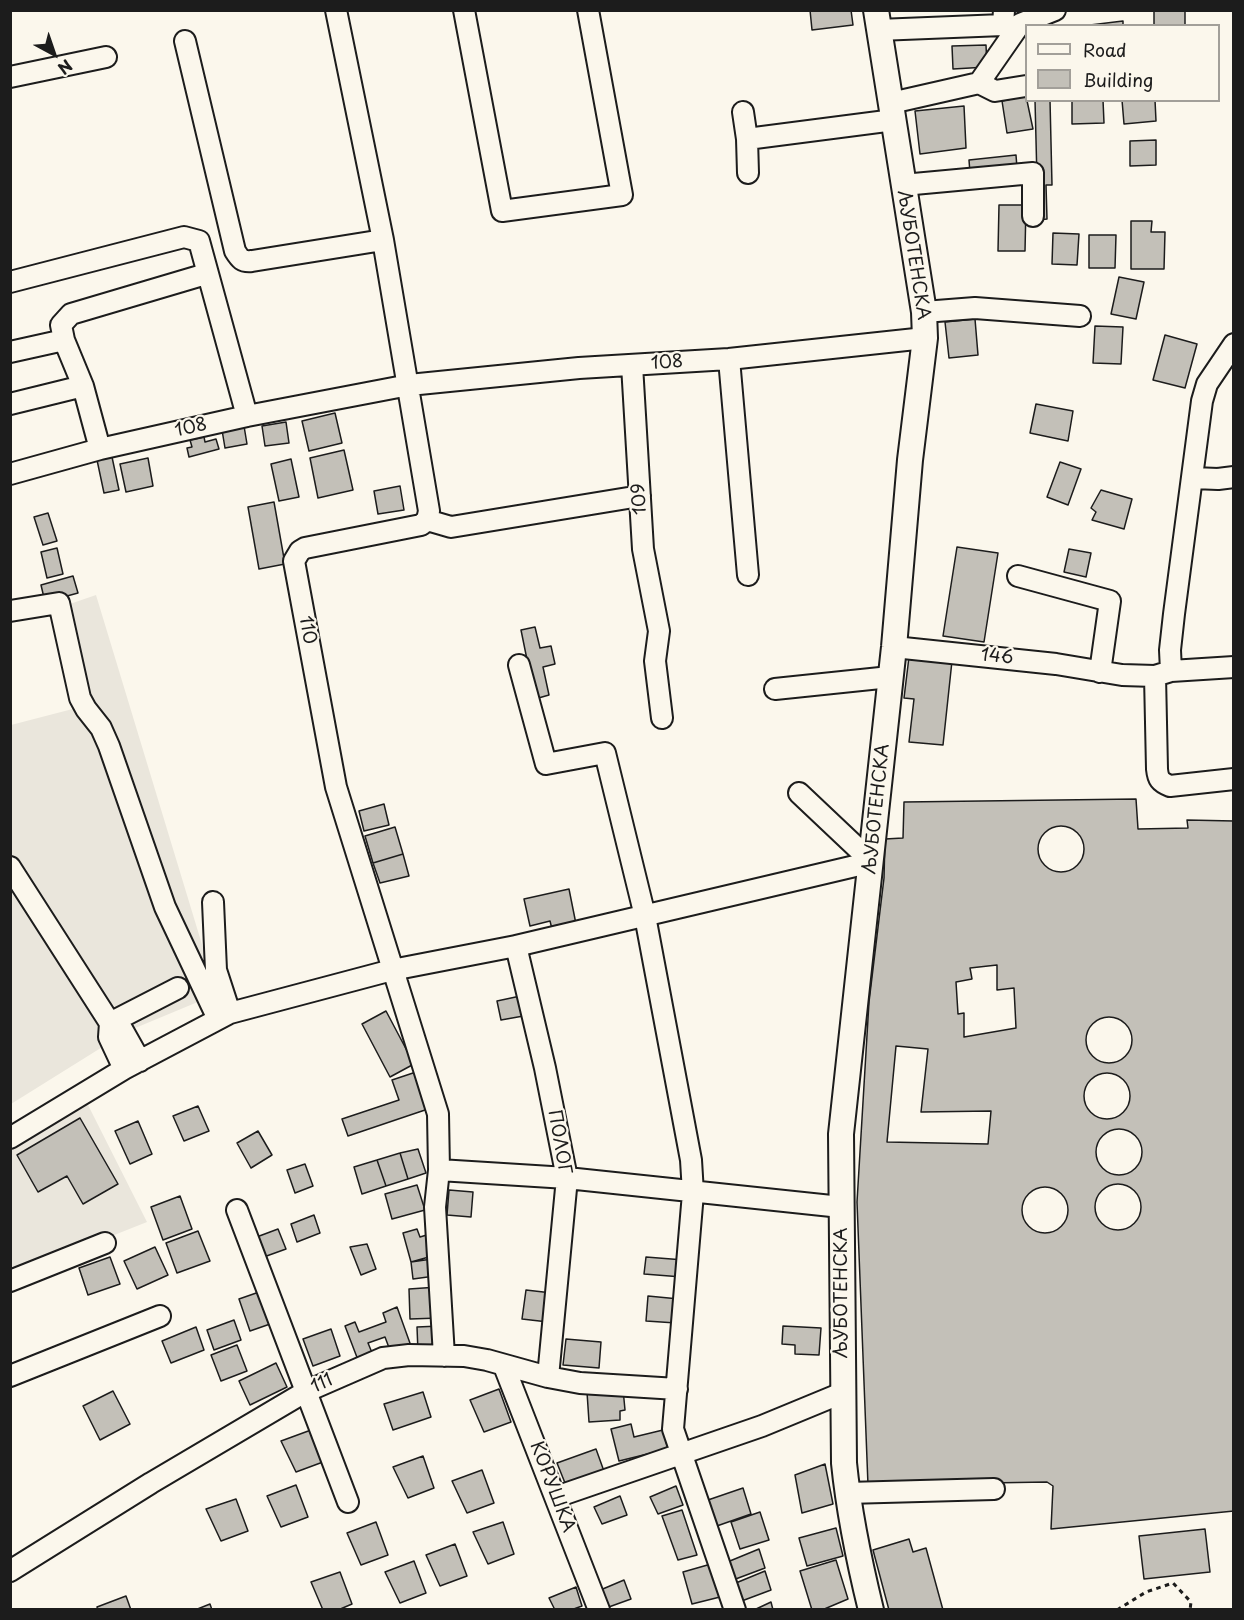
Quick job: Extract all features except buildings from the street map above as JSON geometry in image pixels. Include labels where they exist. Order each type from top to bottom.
[{"type":"main road","name":"ЉУБОТЕНСКА","points":[[871,1610],[847,1493],[842,1393],[841,1134],[872,862],[910,460],[925,338],[924,312],[877,20]]},
{"type":"street","points":[[336,10],[383,240],[429,511],[427,520],[451,527],[640,496]]},
{"type":"street","points":[[464,10],[502,211],[622,195],[588,10]]},
{"type":"street","points":[[877,20],[1003,25],[1004,10]]},
{"type":"street","points":[[747,138],[893,111],[979,83],[1020,24],[1055,10]]},
{"type":"street","points":[[185,41],[235,251],[241,260],[252,261],[383,240]]},
{"type":"street","points":[[10,76],[106,57]]},
{"type":"street","points":[[979,83],[995,91],[1025,86]]},
{"type":"street","points":[[743,112],[747,138],[748,173]]},
{"type":"street","points":[[903,185],[1033,173],[1033,216]]},
{"type":"street","points":[[10,282],[184,237],[199,241],[206,274],[247,416]]},
{"type":"street","points":[[100,449],[83,387],[64,340],[61,325],[71,314],[206,274]]},
{"type":"street","points":[[924,312],[975,308],[1080,316]]},
{"type":"street","name":"108","points":[[10,474],[100,449],[247,416],[408,386],[519,373],[729,359],[925,338]]},
{"type":"street","points":[[10,352],[64,340]]},
{"type":"street","points":[[1233,344],[1207,384],[1202,401],[1170,650],[1163,673],[1156,769],[1161,783],[1170,786],[1233,779]]},
{"type":"street","points":[[729,359],[748,575]]},
{"type":"street","name":"109","points":[[632,365],[643,549],[659,631],[655,661],[662,718]]},
{"type":"street","points":[[10,404],[83,387]]},
{"type":"street","points":[[1193,478],[1233,477]]},
{"type":"street","name":"110","points":[[392,970],[336,787],[294,561],[300,551],[305,548],[421,525],[427,520]]},
{"type":"street","points":[[1018,576],[1110,601],[1100,672]]},
{"type":"street","points":[[10,611],[59,603],[81,698],[86,709],[102,728],[110,746],[165,908],[224,1016]]},
{"type":"street","name":"146","points":[[894,647],[1044,662],[1122,675],[1233,667]]},
{"type":"street","points":[[519,665],[546,764],[605,753],[645,916],[691,1160],[693,1192],[674,1429],[735,1610]]},
{"type":"street","points":[[775,689],[890,677]]},
{"type":"street","points":[[799,793],[872,862]]},
{"type":"street","points":[[10,1138],[132,1065],[224,1016],[392,970],[516,946],[872,862]]},
{"type":"street","points":[[10,867],[110,1023],[109,1037],[132,1065]]},
{"type":"street","points":[[213,902],[216,970],[224,1016]]},
{"type":"street","name":"ПОЛОГ","points":[[516,946],[545,1068],[567,1178],[548,1377]]},
{"type":"street","points":[[392,970],[438,1114],[439,1170],[435,1206],[444,1356]]},
{"type":"street","points":[[110,1023],[178,988]]},
{"type":"street","points":[[439,1170],[567,1178],[842,1208]]},
{"type":"street","points":[[237,1210],[348,1502]]},
{"type":"street","points":[[10,1281],[105,1243]]},
{"type":"street","points":[[10,1376],[160,1316]]},
{"type":"street","name":"111","points":[[10,1571],[141,1489],[305,1392],[383,1358],[409,1355],[464,1356],[580,1383],[676,1389]]},
{"type":"street","name":"КОРУШКА","points":[[504,1366],[599,1610]]},
{"type":"street","points":[[556,1497],[762,1426],[842,1393]]},
{"type":"street","points":[[847,1493],[994,1489]]},
{"type":"path","points":[[1117,1610],[1146,1592],[1173,1583],[1191,1602],[1190,1610]]},
{"type":"shaded area","points":[[96,595],[217,994],[128,1031],[11,1104],[11,725],[88,705],[64,606]]},
{"type":"shaded area","points":[[87,1103],[147,1222],[11,1276],[11,1146]]}]
